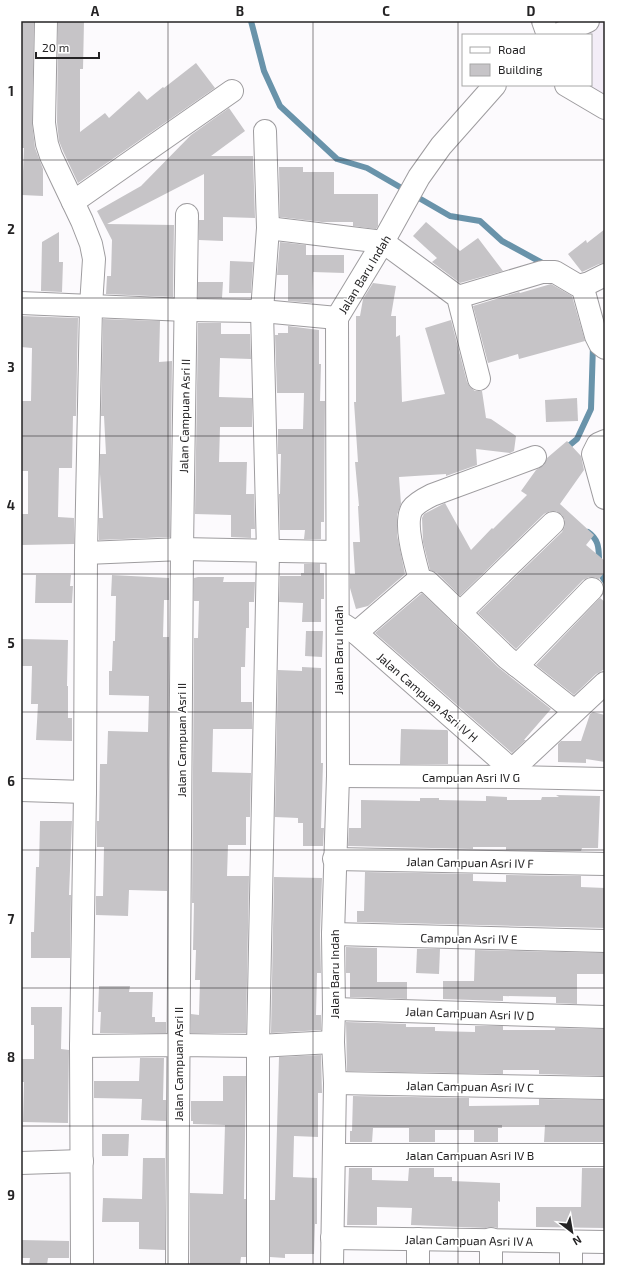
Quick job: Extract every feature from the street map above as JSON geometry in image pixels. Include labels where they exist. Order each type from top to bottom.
[{"type":"street","points":[[46,21],[44,123],[47,144],[91,244],[94,259],[91,306],[86,553],[85,792],[81,1046],[82,1265]]},
{"type":"street","points":[[543,21],[548,34]]},
{"type":"street","points":[[560,34],[588,21]]},
{"type":"street","name":"Jalan Baru Indah","points":[[332,1265],[335,1155],[333,934],[334,859],[338,776],[337,318],[383,242],[419,176],[441,146],[494,86]]},
{"type":"street","points":[[568,86],[605,108]]},
{"type":"street","points":[[72,202],[232,91]]},
{"type":"street","points":[[258,1265],[258,1046],[268,552],[262,311],[268,228],[266,131]]},
{"type":"street","name":"Jalan Campuan Asri II","points":[[177,1265],[182,549],[187,215]]},
{"type":"street","points":[[268,228],[383,242],[458,297],[479,379]]},
{"type":"street","points":[[458,297],[546,272],[555,272],[577,285],[590,283],[605,275]]},
{"type":"street","points":[[582,285],[596,336],[600,344],[605,348]]},
{"type":"street","points":[[21,303],[186,310],[262,311],[337,318]]},
{"type":"street","points":[[605,441],[598,444],[593,454],[605,498]]},
{"type":"street","points":[[420,580],[410,536],[409,520],[412,509],[425,498],[432,495],[535,457]]},
{"type":"street","points":[[460,613],[554,523]]},
{"type":"street","points":[[86,553],[182,549],[268,552],[337,552]]},
{"type":"street","points":[[356,633],[413,584],[420,580],[428,582],[517,666],[574,711]]},
{"type":"street","points":[[517,666],[592,589]]},
{"type":"street","name":"Jalan Campuan Asri IV H","points":[[338,621],[356,633],[512,773]]},
{"type":"street","points":[[512,773],[605,682]]},
{"type":"street","name":"Campuan Asri IV G","points":[[338,776],[512,773],[605,779]]},
{"type":"street","points":[[21,790],[85,792]]},
{"type":"street","name":"Jalan Campuan Asri IV F","points":[[334,859],[605,864]]},
{"type":"street","name":"Campuan Asri IV E","points":[[333,934],[605,941]]},
{"type":"street","name":"Jalan Campuan Asri IV D","points":[[334,1009],[605,1017]]},
{"type":"street","points":[[81,1046],[178,1044],[258,1046],[333,1042]]},
{"type":"street","name":"Jalan Campuan Asri IV C","points":[[335,1083],[605,1088]]},
{"type":"street","name":"Jalan Campuan Asri IV B","points":[[335,1155],[605,1155]]},
{"type":"street","points":[[21,1163],[82,1161]]},
{"type":"street","name":"Jalan Campuan Asri IV A","points":[[332,1238],[491,1239],[605,1242]]},
{"type":"street","points":[[418,1239],[418,1265]]},
{"type":"street","points":[[491,1239],[491,1265]]},
{"type":"street","points":[[571,1242],[571,1265]]},
{"type":"shaded area","points":[[576,21],[605,21],[605,115],[556,86],[592,86],[592,34],[541,34]]},
{"type":"building","points":[[22,21],[34,21],[32,123],[35,148],[43,169],[43,196],[22,195],[24,148],[21,148]]},
{"type":"building","points":[[58,21],[84,21],[83,69],[80,69],[80,132],[105,113],[109,118],[139,91],[147,100],[196,63],[215,88],[78,183],[59,141],[57,122]]},
{"type":"building","points":[[229,108],[245,131],[211,156],[253,156],[255,218],[223,217],[223,241],[199,240],[199,220],[204,220],[204,174],[107,224],[174,225],[173,297],[106,294],[107,276],[111,276],[112,240],[97,211],[141,186],[191,135]]},
{"type":"building","points":[[279,167],[303,167],[303,172],[334,172],[334,194],[378,194],[378,226],[376,229],[353,226],[353,222],[322,222],[280,217]]},
{"type":"building","points":[[426,222],[460,251],[478,238],[503,271],[460,283],[432,262],[437,258],[413,236]]},
{"type":"building","points":[[605,229],[605,263],[599,264],[582,272],[568,254],[586,240],[587,243]]},
{"type":"building","points":[[59,232],[59,262],[63,262],[62,292],[41,291],[42,242]]},
{"type":"building","points":[[280,242],[306,245],[306,255],[344,255],[344,273],[313,272],[312,303],[288,301],[288,275],[277,275]]},
{"type":"building","points":[[230,261],[253,262],[251,293],[229,293]]},
{"type":"building","points":[[198,282],[223,282],[222,298],[198,298]]},
{"type":"building","points":[[373,283],[396,286],[391,316],[396,316],[396,337],[400,335],[402,402],[445,394],[425,328],[451,320],[467,382],[475,391],[482,391],[486,418],[491,419],[516,436],[514,451],[510,453],[476,449],[477,465],[446,476],[446,474],[399,477],[401,504],[397,515],[397,535],[405,574],[368,606],[356,609],[350,588],[350,574],[355,574],[353,542],[360,542],[359,506],[355,462],[358,462],[354,402],[356,402],[356,316],[360,316],[363,299]]},
{"type":"building","points":[[551,284],[572,296],[585,341],[519,359],[518,354],[488,363],[473,306]]},
{"type":"building","points":[[21,316],[78,318],[76,416],[73,416],[72,468],[59,468],[58,517],[74,518],[74,544],[21,545],[21,514],[28,514],[28,471],[21,471],[21,401],[31,401],[32,348],[21,347]]},
{"type":"building","points":[[103,319],[160,321],[159,362],[172,361],[170,537],[99,540],[99,518],[103,518],[100,454],[106,454],[104,416],[101,416]]},
{"type":"building","points":[[198,323],[221,323],[221,334],[250,334],[251,359],[220,358],[219,397],[252,398],[252,427],[220,427],[219,462],[247,462],[246,494],[254,494],[255,529],[251,529],[251,538],[231,537],[231,515],[195,514]]},
{"type":"building","points":[[288,326],[319,330],[319,364],[321,364],[320,401],[325,401],[324,522],[321,522],[321,539],[304,539],[305,530],[280,530],[279,494],[281,454],[278,454],[278,429],[303,429],[304,393],[277,393],[275,335],[278,335],[278,333],[288,333]]},
{"type":"building","points":[[577,398],[578,421],[546,422],[545,400]]},
{"type":"building","points":[[567,441],[581,456],[584,470],[560,504],[594,535],[586,545],[605,561],[605,572],[599,579],[589,577],[583,580],[516,649],[478,613],[562,532],[565,526],[565,520],[562,515],[556,511],[550,511],[544,514],[460,596],[437,573],[430,570],[423,542],[422,518],[424,514],[445,503],[471,550],[527,495],[521,491],[536,470],[544,465],[547,458]]},
{"type":"building","points":[[304,564],[320,564],[320,573],[324,573],[324,599],[321,599],[321,622],[302,622],[303,603],[279,602],[280,576],[301,576],[301,573],[304,573]]},
{"type":"building","points":[[36,575],[71,575],[70,586],[73,586],[72,603],[35,603]]},
{"type":"building","points":[[112,575],[169,578],[169,600],[164,600],[163,637],[169,637],[167,891],[129,890],[128,916],[96,915],[96,896],[103,896],[104,847],[97,847],[100,764],[107,764],[108,731],[148,732],[149,696],[109,695],[109,671],[112,671],[113,641],[115,641],[116,596],[111,596]]},
{"type":"building","points":[[224,577],[223,582],[255,582],[254,602],[249,602],[249,628],[246,628],[245,667],[241,667],[241,702],[252,702],[252,729],[213,729],[212,772],[251,773],[250,817],[246,817],[246,845],[228,845],[227,876],[249,876],[246,1033],[191,1033],[191,1014],[199,1015],[200,980],[195,980],[196,950],[193,950],[194,903],[192,903],[194,638],[198,638],[199,601],[194,601],[194,578]]},
{"type":"building","points":[[422,593],[498,667],[551,709],[524,740],[526,740],[512,753],[375,633]]},
{"type":"building","points":[[600,598],[605,602],[605,669],[596,674],[574,695],[536,665]]},
{"type":"building","points":[[306,631],[323,631],[322,657],[305,656]]},
{"type":"building","points":[[21,639],[68,640],[68,718],[72,718],[72,741],[36,740],[38,704],[31,704],[32,666],[21,666]]},
{"type":"building","points":[[302,667],[321,668],[321,763],[323,763],[321,828],[324,828],[323,846],[303,846],[303,823],[298,823],[298,818],[275,817],[278,670],[302,671]]},
{"type":"building","points":[[593,712],[605,715],[605,762],[586,759],[586,763],[558,762],[558,744],[561,741],[581,741],[590,714]]},
{"type":"building","points":[[401,729],[447,730],[448,764],[400,764]]},
{"type":"building","points":[[556,795],[600,796],[598,848],[582,848],[581,851],[506,850],[506,847],[473,847],[473,849],[348,846],[349,828],[361,828],[361,800],[420,801],[420,798],[439,798],[439,800],[486,801],[486,796],[507,797],[507,800],[541,800],[542,797],[559,797]]},
{"type":"building","points":[[40,821],[72,821],[69,895],[71,895],[70,958],[31,958],[31,932],[34,932],[36,867],[39,867]]},
{"type":"building","points":[[365,872],[473,874],[473,881],[506,882],[506,875],[581,876],[581,887],[605,888],[605,928],[357,922],[357,911],[364,911]]},
{"type":"building","points":[[274,877],[322,878],[320,934],[321,973],[317,973],[316,1015],[321,1015],[321,1030],[271,1033]]},
{"type":"building","points":[[346,947],[377,948],[377,982],[407,982],[407,999],[350,997],[350,973],[346,973]]},
{"type":"building","points":[[417,949],[440,949],[439,974],[416,973]]},
{"type":"building","points":[[475,950],[605,953],[605,974],[577,974],[577,1004],[556,1003],[556,997],[503,996],[503,1001],[443,999],[443,981],[474,981]]},
{"type":"building","points":[[99,986],[130,986],[129,992],[153,992],[152,1017],[155,1017],[155,1022],[166,1022],[166,1033],[100,1033],[101,1012],[98,1012]]},
{"type":"building","points":[[31,1007],[62,1007],[61,1049],[69,1050],[68,1123],[23,1122],[24,1082],[21,1082],[21,1059],[34,1059],[34,1025],[31,1025]]},
{"type":"building","points":[[346,1022],[406,1024],[406,1027],[435,1027],[435,1031],[475,1032],[475,1026],[503,1026],[503,1030],[555,1030],[555,1028],[605,1029],[605,1076],[539,1074],[539,1070],[503,1070],[503,1074],[347,1071]]},
{"type":"building","points":[[321,1055],[322,1093],[318,1093],[318,1137],[294,1136],[293,1177],[317,1178],[317,1224],[315,1224],[314,1254],[285,1254],[285,1258],[270,1257],[270,1200],[275,1200],[279,1057]]},
{"type":"building","points":[[140,1058],[164,1058],[163,1100],[166,1100],[166,1121],[141,1120],[142,1099],[94,1098],[94,1081],[139,1081]]},
{"type":"building","points":[[223,1076],[246,1076],[244,1199],[246,1199],[246,1257],[241,1257],[240,1265],[190,1265],[190,1193],[223,1194],[225,1125],[193,1124],[193,1121],[191,1121],[191,1101],[223,1101]]},
{"type":"building","points":[[353,1096],[469,1098],[469,1106],[539,1105],[539,1099],[605,1100],[605,1142],[544,1142],[545,1125],[502,1125],[502,1128],[498,1128],[498,1142],[474,1142],[474,1130],[435,1130],[435,1142],[409,1142],[409,1128],[373,1128],[372,1142],[350,1142],[350,1131],[352,1131]]},
{"type":"building","points":[[102,1134],[129,1134],[128,1156],[102,1156]]},
{"type":"building","points":[[143,1158],[165,1158],[165,1250],[139,1249],[139,1222],[102,1222],[103,1198],[142,1199]]},
{"type":"building","points":[[349,1168],[372,1168],[372,1180],[408,1181],[409,1168],[434,1168],[434,1177],[452,1177],[452,1181],[500,1183],[498,1228],[411,1225],[412,1208],[377,1207],[377,1225],[347,1225]]},
{"type":"building","points":[[582,1168],[605,1168],[605,1228],[536,1227],[536,1207],[581,1207]]},
{"type":"building","points":[[21,1240],[69,1241],[69,1258],[48,1258],[47,1265],[29,1265],[30,1258],[21,1258]]},
{"type":"waterway","points":[[251,21],[264,71],[280,106],[337,159],[367,168],[450,216],[480,221],[502,241],[546,265]]},
{"type":"waterway","points":[[565,449],[577,439],[591,409],[593,345]]},
{"type":"waterway","points":[[588,532],[593,536],[598,546],[601,575],[605,581]]}]
